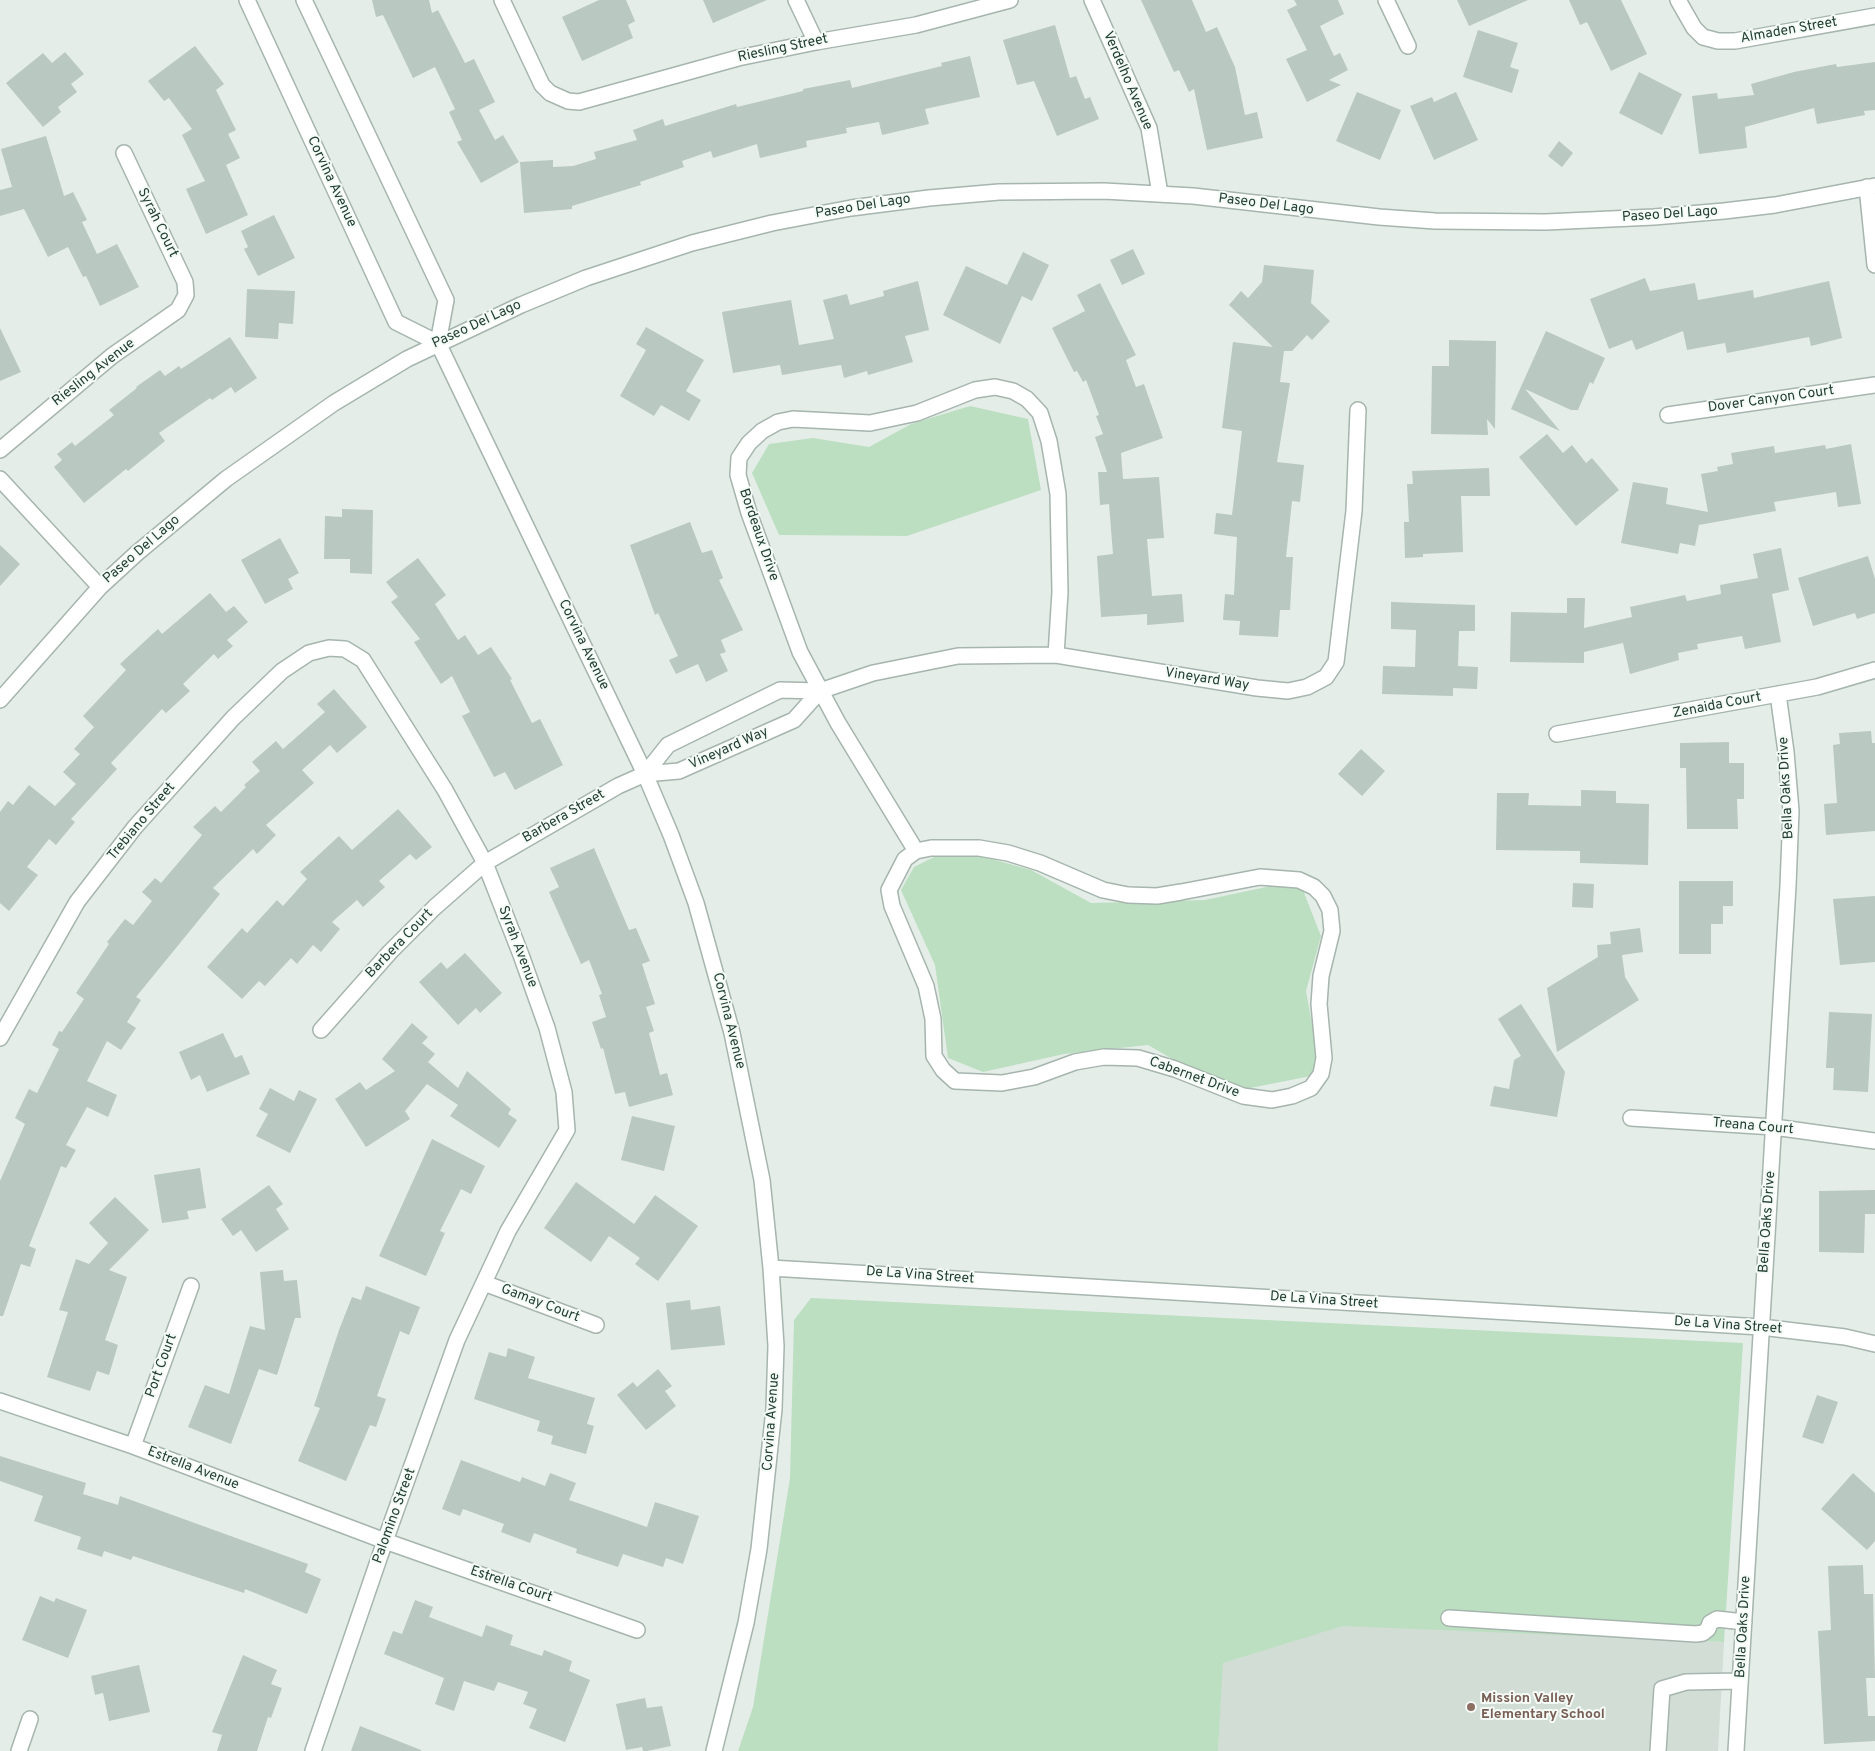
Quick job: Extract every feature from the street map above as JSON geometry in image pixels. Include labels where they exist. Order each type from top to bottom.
[{"type":"street","name":"Corvina Avenue","points":[[247,0],[396,322],[438,343],[645,774],[696,903],[732,1033],[762,1180],[771,1268],[776,1346],[768,1478],[759,1549],[746,1623],[714,1751]]},
{"type":"street","points":[[304,0],[446,300],[438,343]]},
{"type":"street","name":"Riesling Street","points":[[502,0],[542,86],[558,97],[568,101],[579,102],[680,72],[816,42],[916,25],[1010,0]]},
{"type":"street","points":[[796,0],[816,42]]},
{"type":"street","name":"Verdelho Avenue","points":[[1092,0],[1149,128],[1160,194]]},
{"type":"street","points":[[1386,0],[1408,46]]},
{"type":"street","name":"Almaden Street","points":[[1678,0],[1694,28],[1703,37],[1718,41],[1735,41],[1875,16]]},
{"type":"street","name":"Syrah Court","points":[[124,153],[179,268],[185,282],[186,295]]},
{"type":"street","points":[[1871,186],[1875,265]]},
{"type":"street","name":"Paseo Del Lago","points":[[0,700],[100,587],[181,515],[256,456],[334,403],[438,343],[520,304],[586,278],[674,249],[772,223],[852,208],[964,195],[1069,190],[1160,194],[1379,217],[1435,221],[1538,222],[1654,218],[1775,205],[1871,186]]},
{"type":"street","name":"Riesling Avenue","points":[[0,450],[112,356],[178,310],[186,295]]},
{"type":"street","name":"Dover Canyon Court","points":[[1668,415],[1875,385]]},
{"type":"street","name":"Bordeaux Drive","points":[[916,851],[820,691],[800,652],[749,513],[738,475],[739,458],[749,443],[762,431],[778,422],[793,419],[870,423],[917,413],[975,390],[995,387],[1012,391],[1027,399],[1040,413],[1049,440],[1058,494],[1060,545],[1056,655]]},
{"type":"street","name":"Vineyard Way","points":[[645,774],[668,746],[780,690],[820,691],[873,673],[958,656],[1056,655],[1288,691],[1307,687],[1326,677],[1336,662],[1354,511],[1358,410]]},
{"type":"street","points":[[0,479],[100,587]]},
{"type":"street","name":"Syrah Avenue","points":[[329,648],[345,649],[364,660],[446,790],[485,863],[522,955],[546,1028],[567,1113],[567,1130],[508,1231],[484,1283]]},
{"type":"street","name":"Trebiano Street","points":[[0,1038],[77,902],[135,827],[233,718],[282,671],[309,653],[329,648]]},
{"type":"street","name":"Zenaida Court","points":[[1557,734],[1817,687],[1875,670]]},
{"type":"street","name":"Vineyard Way","points":[[645,774],[679,771],[794,720],[820,691]]},
{"type":"street","name":"Bella Oaks Drive","points":[[1736,1751],[1791,811],[1786,752],[1778,694]]},
{"type":"street","name":"Barbera Street","points":[[485,863],[618,786],[645,774]]},
{"type":"street","name":"Cabernet Drive","points":[[931,848],[980,848],[1008,853],[1040,863],[1103,890],[1128,895],[1173,894],[1260,877],[1298,880],[1314,887],[1323,896],[1330,910],[1332,931],[1321,976],[1319,1004],[1324,1058],[1321,1074],[1311,1088],[1292,1096],[1272,1100],[1243,1096],[1175,1069],[1138,1058],[1104,1057],[1075,1062],[1034,1077],[1002,1083],[955,1081],[943,1070],[934,1056],[933,1019],[926,986],[892,906],[889,890],[895,875],[905,859],[916,851],[931,848]]},
{"type":"street","name":"Barbera Court","points":[[320,1030],[390,952],[435,907],[485,863]]},
{"type":"street","name":"Treana Court","points":[[1631,1118],[1774,1127],[1875,1141]]},
{"type":"street","name":"De La Vina Street","points":[[771,1268],[1761,1328],[1845,1337],[1875,1344]]},
{"type":"street","name":"Gamay Court","points":[[484,1283],[596,1325]]},
{"type":"street","name":"Palomino Street","points":[[313,1751],[457,1340],[484,1283]]},
{"type":"street","name":"Port Court","points":[[133,1446],[191,1286]]},
{"type":"street","name":"Estrella Avenue","points":[[0,1401],[133,1446],[385,1541]]},
{"type":"street","name":"Estrella Court","points":[[385,1541],[637,1630]]},
{"type":"street","points":[[1450,1618],[1696,1634],[1703,1633],[1708,1629],[1710,1623],[1717,1619],[1744,1622]]},
{"type":"street","points":[[1658,1751],[1662,1689],[1686,1682],[1740,1681]]},
{"type":"street","points":[[19,1751],[30,1719]]},
{"type":"shaded area","name":"Mission Valley Elementary School","points":[[1315,1619],[1724,1642],[1718,1751],[1218,1751],[1222,1663]]},
{"type":"green space","points":[[970,406],[1028,419],[1041,490],[907,536],[779,535],[752,473],[769,444],[813,438],[869,447],[911,424]]},
{"type":"green space","points":[[952,848],[1031,870],[1091,903],[1205,900],[1299,880],[1321,936],[1306,991],[1321,1074],[1230,1092],[1148,1045],[1064,1054],[983,1072],[948,1058],[935,965],[901,890],[914,867]]},
{"type":"green space","points":[[811,1298],[1743,1343],[1724,1642],[1343,1626],[1223,1663],[1218,1751],[738,1751],[753,1707],[790,1478],[794,1320]]},
{"type":"building","points":[[372,0],[429,0],[432,13],[438,10],[465,63],[474,59],[495,102],[479,110],[495,140],[503,135],[519,162],[481,183],[457,142],[462,140],[449,112],[455,109],[435,67],[413,78],[383,15],[376,17]]},
{"type":"building","points":[[599,0],[626,0],[635,21],[628,25],[633,38],[582,61],[562,17]]},
{"type":"building","points":[[703,0],[767,0],[713,23]]},
{"type":"building","points":[[1141,0],[1192,0],[1206,32],[1217,27],[1235,67],[1245,115],[1257,112],[1263,138],[1207,150],[1194,89],[1189,92],[1179,70],[1174,72]]},
{"type":"building","points":[[1294,0],[1338,0],[1344,14],[1320,26],[1334,56],[1340,53],[1348,70],[1329,80],[1341,85],[1307,102],[1286,59],[1307,50],[1287,10],[1297,5]]},
{"type":"building","points":[[1457,0],[1528,0],[1469,26]]},
{"type":"building","points":[[1569,0],[1621,0],[1647,54],[1611,71],[1587,22],[1580,25]]},
{"type":"building","points":[[1055,25],[1070,78],[1076,76],[1085,99],[1090,97],[1099,119],[1057,136],[1034,81],[1017,85],[1003,40]]},
{"type":"building","points":[[1478,30],[1518,43],[1510,67],[1519,70],[1512,93],[1463,77]]},
{"type":"building","points":[[195,46],[224,84],[216,90],[236,130],[228,134],[240,158],[226,165],[248,215],[206,234],[186,189],[205,181],[182,135],[192,129],[169,98],[164,101],[148,81]]},
{"type":"building","points":[[65,52],[84,74],[71,84],[77,92],[58,107],[61,112],[43,127],[6,83],[43,53],[52,63]]},
{"type":"building","points":[[970,56],[980,97],[925,109],[929,124],[882,135],[879,122],[846,128],[847,133],[806,141],[807,147],[760,158],[757,144],[713,158],[711,151],[682,161],[684,167],[640,182],[641,185],[572,206],[572,209],[524,213],[520,162],[553,160],[553,167],[573,166],[596,159],[594,152],[637,140],[633,130],[663,119],[665,126],[736,104],[737,107],[803,91],[803,89],[850,80],[852,88],[942,66],[941,63]]},
{"type":"building","points":[[1875,62],[1875,110],[1864,111],[1865,115],[1817,124],[1814,108],[1745,127],[1747,148],[1699,154],[1692,96],[1717,93],[1718,99],[1754,95],[1751,84],[1794,72],[1836,64],[1837,67]]},
{"type":"building","points":[[1639,72],[1682,94],[1662,135],[1619,113]]},
{"type":"building","points":[[1357,92],[1401,110],[1380,160],[1336,141]]},
{"type":"building","points":[[1456,92],[1478,140],[1434,160],[1410,106],[1432,97],[1434,102]]},
{"type":"building","points":[[46,136],[64,196],[73,192],[87,220],[82,222],[97,254],[117,244],[139,287],[100,306],[86,276],[83,277],[68,247],[48,257],[24,209],[0,216],[0,190],[12,187],[1,149]]},
{"type":"building","points":[[1559,141],[1573,153],[1562,167],[1548,156]]},
{"type":"building","points":[[274,215],[295,258],[258,276],[244,249],[248,247],[241,231]]},
{"type":"building","points":[[1133,249],[1145,274],[1122,285],[1110,260]]},
{"type":"building","points":[[1023,252],[1049,265],[1032,301],[1022,296],[1000,344],[943,315],[966,266],[1007,285]]},
{"type":"building","points":[[1264,265],[1314,270],[1311,303],[1330,321],[1312,340],[1307,335],[1292,351],[1284,351],[1280,382],[1290,383],[1277,462],[1304,465],[1300,502],[1292,501],[1286,557],[1293,557],[1290,610],[1280,610],[1278,637],[1239,635],[1240,621],[1223,620],[1225,594],[1234,595],[1237,537],[1214,534],[1216,513],[1232,515],[1242,431],[1222,428],[1233,342],[1273,347],[1229,305],[1241,291],[1248,298],[1262,282]]},
{"type":"building","points":[[1645,278],[1650,291],[1695,283],[1698,300],[1753,290],[1754,298],[1829,281],[1842,338],[1811,346],[1809,337],[1727,353],[1725,343],[1687,350],[1683,331],[1636,350],[1632,340],[1609,349],[1590,299]]},
{"type":"building","points":[[918,281],[929,330],[905,336],[913,362],[868,375],[867,371],[844,378],[841,365],[782,375],[780,365],[733,373],[722,312],[791,300],[799,345],[834,339],[823,300],[847,294],[850,305],[884,296],[883,291]]},
{"type":"building","points":[[1100,283],[1136,355],[1126,360],[1136,387],[1144,384],[1163,438],[1121,453],[1123,479],[1159,477],[1164,538],[1147,539],[1152,596],[1182,594],[1184,622],[1147,625],[1147,614],[1101,617],[1097,556],[1113,554],[1109,504],[1100,505],[1098,472],[1107,472],[1095,437],[1103,434],[1096,416],[1099,415],[1086,380],[1083,382],[1077,371],[1074,372],[1052,328],[1085,311],[1077,295]]},
{"type":"building","points":[[247,289],[295,291],[293,324],[279,323],[278,339],[245,337]]},
{"type":"building","points":[[646,327],[704,360],[686,391],[701,400],[689,421],[661,405],[654,416],[620,396],[646,350],[636,344]]},
{"type":"building","points":[[0,328],[21,372],[0,381]]},
{"type":"building","points":[[1546,331],[1605,358],[1593,384],[1590,382],[1578,410],[1571,410],[1525,389],[1560,431],[1511,409]]},
{"type":"building","points":[[230,337],[257,378],[235,393],[231,387],[212,400],[210,398],[159,433],[165,441],[84,503],[54,467],[62,460],[57,454],[72,442],[75,446],[114,415],[109,410],[160,370],[165,376],[179,366],[181,369]]},
{"type":"building","points":[[1449,340],[1496,341],[1495,429],[1487,419],[1488,435],[1431,434],[1432,366],[1449,366]]},
{"type":"building","points":[[1547,434],[1563,453],[1572,445],[1586,463],[1592,458],[1619,490],[1576,526],[1519,457]]},
{"type":"building","points":[[1851,444],[1861,504],[1838,507],[1836,492],[1774,502],[1776,511],[1699,525],[1695,546],[1680,543],[1678,554],[1621,543],[1633,482],[1668,488],[1666,504],[1708,512],[1701,474],[1718,471],[1717,467],[1733,464],[1731,453],[1774,446],[1775,453],[1825,445],[1826,449]]},
{"type":"building","points":[[1489,468],[1490,496],[1461,496],[1463,552],[1423,554],[1423,557],[1405,558],[1404,522],[1409,522],[1407,484],[1413,484],[1412,471]]},
{"type":"building","points":[[342,509],[373,510],[372,574],[350,573],[350,559],[324,559],[325,516],[342,517]]},
{"type":"building","points":[[690,522],[702,553],[712,550],[723,578],[719,580],[743,630],[721,640],[726,652],[720,654],[728,671],[706,682],[698,664],[676,674],[669,660],[678,656],[658,613],[655,615],[630,545]]},
{"type":"building","points":[[280,538],[299,573],[288,579],[293,589],[265,604],[241,560]]},
{"type":"building","points":[[0,545],[20,564],[0,586]]},
{"type":"building","points":[[1781,548],[1789,590],[1772,594],[1781,642],[1745,649],[1742,636],[1697,644],[1698,649],[1678,653],[1679,660],[1630,674],[1623,643],[1584,652],[1584,663],[1510,662],[1511,612],[1567,613],[1567,598],[1585,598],[1584,628],[1632,617],[1630,607],[1685,595],[1687,601],[1721,594],[1720,585],[1758,578],[1753,554]]},
{"type":"building","points":[[1868,556],[1875,579],[1875,613],[1857,619],[1855,613],[1813,626],[1798,578]]},
{"type":"building","points":[[418,558],[446,595],[435,604],[458,640],[465,635],[478,655],[491,647],[512,679],[510,680],[532,723],[540,719],[563,765],[515,790],[505,772],[494,777],[462,716],[470,712],[452,676],[441,684],[414,642],[420,639],[391,602],[398,597],[386,582]]},
{"type":"building","points":[[210,593],[226,612],[234,606],[248,622],[227,640],[233,646],[218,659],[214,654],[183,684],[190,691],[166,713],[162,709],[111,763],[117,769],[71,819],[75,822],[56,845],[49,839],[27,867],[38,875],[9,911],[0,903],[0,812],[8,801],[13,805],[29,785],[55,806],[76,784],[63,772],[80,754],[74,749],[94,727],[83,716],[126,670],[120,664],[158,629],[162,634]]},
{"type":"building","points":[[1391,602],[1475,605],[1475,631],[1459,631],[1458,666],[1478,667],[1477,689],[1453,688],[1453,696],[1382,694],[1383,666],[1415,667],[1416,630],[1391,629]]},
{"type":"building","points":[[334,689],[367,727],[337,753],[330,745],[302,770],[314,783],[266,825],[276,835],[257,854],[253,849],[213,888],[220,894],[136,997],[141,1000],[127,1022],[136,1028],[121,1050],[107,1041],[87,1081],[117,1095],[108,1117],[87,1107],[66,1145],[76,1150],[66,1168],[61,1166],[29,1246],[36,1249],[30,1267],[21,1264],[3,1316],[0,1316],[0,1181],[25,1124],[15,1118],[29,1089],[37,1093],[59,1049],[52,1045],[59,1031],[62,1032],[84,999],[76,993],[109,944],[107,942],[125,919],[133,925],[152,901],[142,892],[155,878],[161,883],[202,835],[193,827],[215,806],[221,812],[246,787],[244,785],[260,771],[252,762],[276,741],[283,749],[325,712],[317,704]]},
{"type":"building","points":[[1871,731],[1872,743],[1875,743],[1875,831],[1826,835],[1824,804],[1837,803],[1833,745],[1840,744],[1839,733]]},
{"type":"building","points":[[1729,742],[1729,763],[1744,763],[1744,799],[1737,799],[1738,829],[1687,829],[1686,768],[1680,768],[1680,743]]},
{"type":"building","points":[[1361,749],[1385,771],[1362,796],[1338,774]]},
{"type":"building","points":[[1581,790],[1616,791],[1616,803],[1649,804],[1648,865],[1580,863],[1580,851],[1496,850],[1497,793],[1529,793],[1528,805],[1581,806]]},
{"type":"building","points":[[398,809],[432,847],[416,860],[410,854],[379,881],[385,887],[363,907],[357,900],[332,922],[340,929],[321,952],[313,945],[297,964],[291,958],[265,986],[259,981],[242,999],[207,967],[242,928],[247,933],[277,900],[283,906],[307,879],[300,872],[339,836],[352,850]]},
{"type":"building","points":[[594,848],[629,930],[636,928],[650,961],[642,964],[655,1004],[646,1007],[654,1031],[649,1033],[660,1075],[667,1073],[673,1095],[629,1107],[625,1092],[615,1094],[603,1048],[601,1049],[592,1022],[606,1017],[599,995],[602,994],[589,960],[581,964],[549,892],[559,887],[550,868]]},
{"type":"building","points":[[1679,881],[1733,881],[1733,906],[1723,906],[1723,924],[1711,924],[1711,954],[1679,954]]},
{"type":"building","points":[[1573,883],[1594,884],[1593,908],[1572,907]]},
{"type":"building","points":[[1875,896],[1875,962],[1840,965],[1833,899]]},
{"type":"building","points":[[1640,928],[1643,952],[1622,955],[1625,977],[1639,1000],[1557,1052],[1547,988],[1598,957],[1597,945],[1611,944],[1610,932]]},
{"type":"building","points":[[465,953],[502,993],[480,1013],[476,1008],[458,1025],[419,982],[441,962],[447,969]]},
{"type":"building","points":[[1521,1004],[1565,1072],[1557,1117],[1490,1106],[1494,1086],[1509,1089],[1514,1060],[1521,1056],[1498,1019]]},
{"type":"building","points":[[1829,1012],[1872,1014],[1868,1092],[1833,1090],[1834,1068],[1826,1068]]},
{"type":"building","points":[[412,1023],[428,1037],[422,1043],[435,1054],[428,1062],[458,1088],[467,1071],[511,1109],[508,1114],[517,1120],[499,1148],[450,1116],[458,1105],[427,1084],[405,1111],[410,1119],[366,1147],[335,1099],[360,1082],[366,1090],[395,1071],[382,1059]]},
{"type":"building","points":[[223,1033],[235,1058],[242,1055],[250,1074],[207,1092],[200,1075],[191,1080],[179,1052]]},
{"type":"building","points":[[270,1088],[294,1101],[299,1090],[317,1099],[290,1153],[256,1136],[268,1114],[259,1109]]},
{"type":"building","points":[[632,1116],[675,1126],[664,1171],[621,1160]]},
{"type":"building","points":[[432,1139],[485,1166],[471,1194],[461,1189],[440,1231],[445,1233],[426,1276],[379,1256]]},
{"type":"building","points":[[200,1168],[206,1208],[187,1211],[189,1219],[162,1223],[154,1175]]},
{"type":"building","points":[[576,1182],[634,1224],[655,1195],[698,1226],[658,1281],[635,1264],[640,1258],[609,1236],[591,1262],[544,1228]]},
{"type":"building","points":[[269,1185],[283,1204],[276,1209],[289,1229],[256,1252],[241,1230],[233,1236],[221,1219]]},
{"type":"building","points":[[1875,1190],[1875,1214],[1865,1214],[1864,1253],[1819,1252],[1819,1191]]},
{"type":"building","points":[[115,1197],[149,1230],[109,1270],[127,1277],[105,1340],[118,1345],[109,1375],[97,1371],[90,1391],[47,1377],[68,1312],[59,1310],[76,1259],[89,1264],[108,1243],[89,1223]]},
{"type":"building","points":[[283,1270],[284,1281],[297,1280],[301,1318],[295,1318],[277,1375],[259,1369],[231,1444],[188,1427],[205,1385],[229,1394],[250,1326],[265,1330],[260,1272]]},
{"type":"building","points":[[366,1286],[420,1307],[409,1335],[400,1331],[377,1396],[386,1399],[376,1427],[370,1425],[346,1481],[298,1461],[320,1408],[314,1406],[339,1330],[352,1297],[361,1300]]},
{"type":"building","points":[[690,1300],[691,1310],[720,1306],[725,1345],[671,1350],[666,1303]]},
{"type":"building","points":[[508,1348],[535,1357],[528,1378],[595,1398],[587,1424],[594,1426],[586,1454],[551,1444],[553,1436],[537,1431],[540,1421],[474,1399],[489,1352],[506,1357]]},
{"type":"building","points":[[658,1369],[672,1386],[665,1391],[676,1406],[646,1430],[617,1395],[633,1382],[637,1387]]},
{"type":"building","points":[[1817,1395],[1838,1402],[1823,1444],[1802,1437]]},
{"type":"building","points":[[0,1456],[86,1483],[83,1494],[118,1505],[120,1496],[308,1564],[305,1572],[321,1579],[307,1614],[245,1589],[244,1593],[133,1556],[131,1560],[104,1551],[102,1557],[77,1549],[81,1537],[34,1521],[43,1496],[0,1481]]},
{"type":"building","points":[[461,1460],[520,1482],[522,1477],[545,1486],[550,1473],[576,1483],[569,1500],[647,1527],[655,1502],[699,1516],[683,1564],[666,1558],[663,1567],[623,1554],[618,1567],[576,1553],[577,1549],[534,1533],[530,1543],[501,1532],[504,1524],[463,1509],[460,1516],[442,1509]]},
{"type":"building","points":[[1853,1473],[1875,1493],[1875,1541],[1867,1550],[1821,1509]]},
{"type":"building","points":[[1863,1565],[1864,1594],[1873,1594],[1875,1678],[1866,1678],[1868,1716],[1875,1716],[1875,1741],[1824,1744],[1818,1631],[1831,1630],[1828,1566]]},
{"type":"building","points":[[40,1596],[54,1602],[56,1598],[87,1610],[68,1658],[22,1640]]},
{"type":"building","points":[[415,1600],[433,1607],[429,1617],[482,1637],[486,1625],[513,1635],[510,1645],[542,1656],[544,1650],[572,1661],[569,1671],[590,1680],[565,1742],[529,1728],[537,1709],[523,1704],[528,1692],[498,1682],[494,1691],[464,1681],[454,1711],[435,1704],[444,1678],[384,1654],[393,1631],[402,1634]]},
{"type":"building","points":[[243,1655],[277,1670],[271,1684],[282,1688],[271,1718],[268,1717],[257,1751],[217,1751],[222,1735],[212,1732]]},
{"type":"building","points":[[139,1665],[150,1712],[109,1721],[103,1693],[95,1695],[91,1676]]},
{"type":"building","points":[[645,1698],[647,1708],[662,1706],[671,1746],[647,1751],[643,1751],[642,1747],[626,1750],[616,1704]]},
{"type":"building","points":[[360,1726],[421,1750],[421,1751],[351,1751]]},
{"type":"place","name":"Mission Valley Elementary School","points":[[1471,1707]]}]
